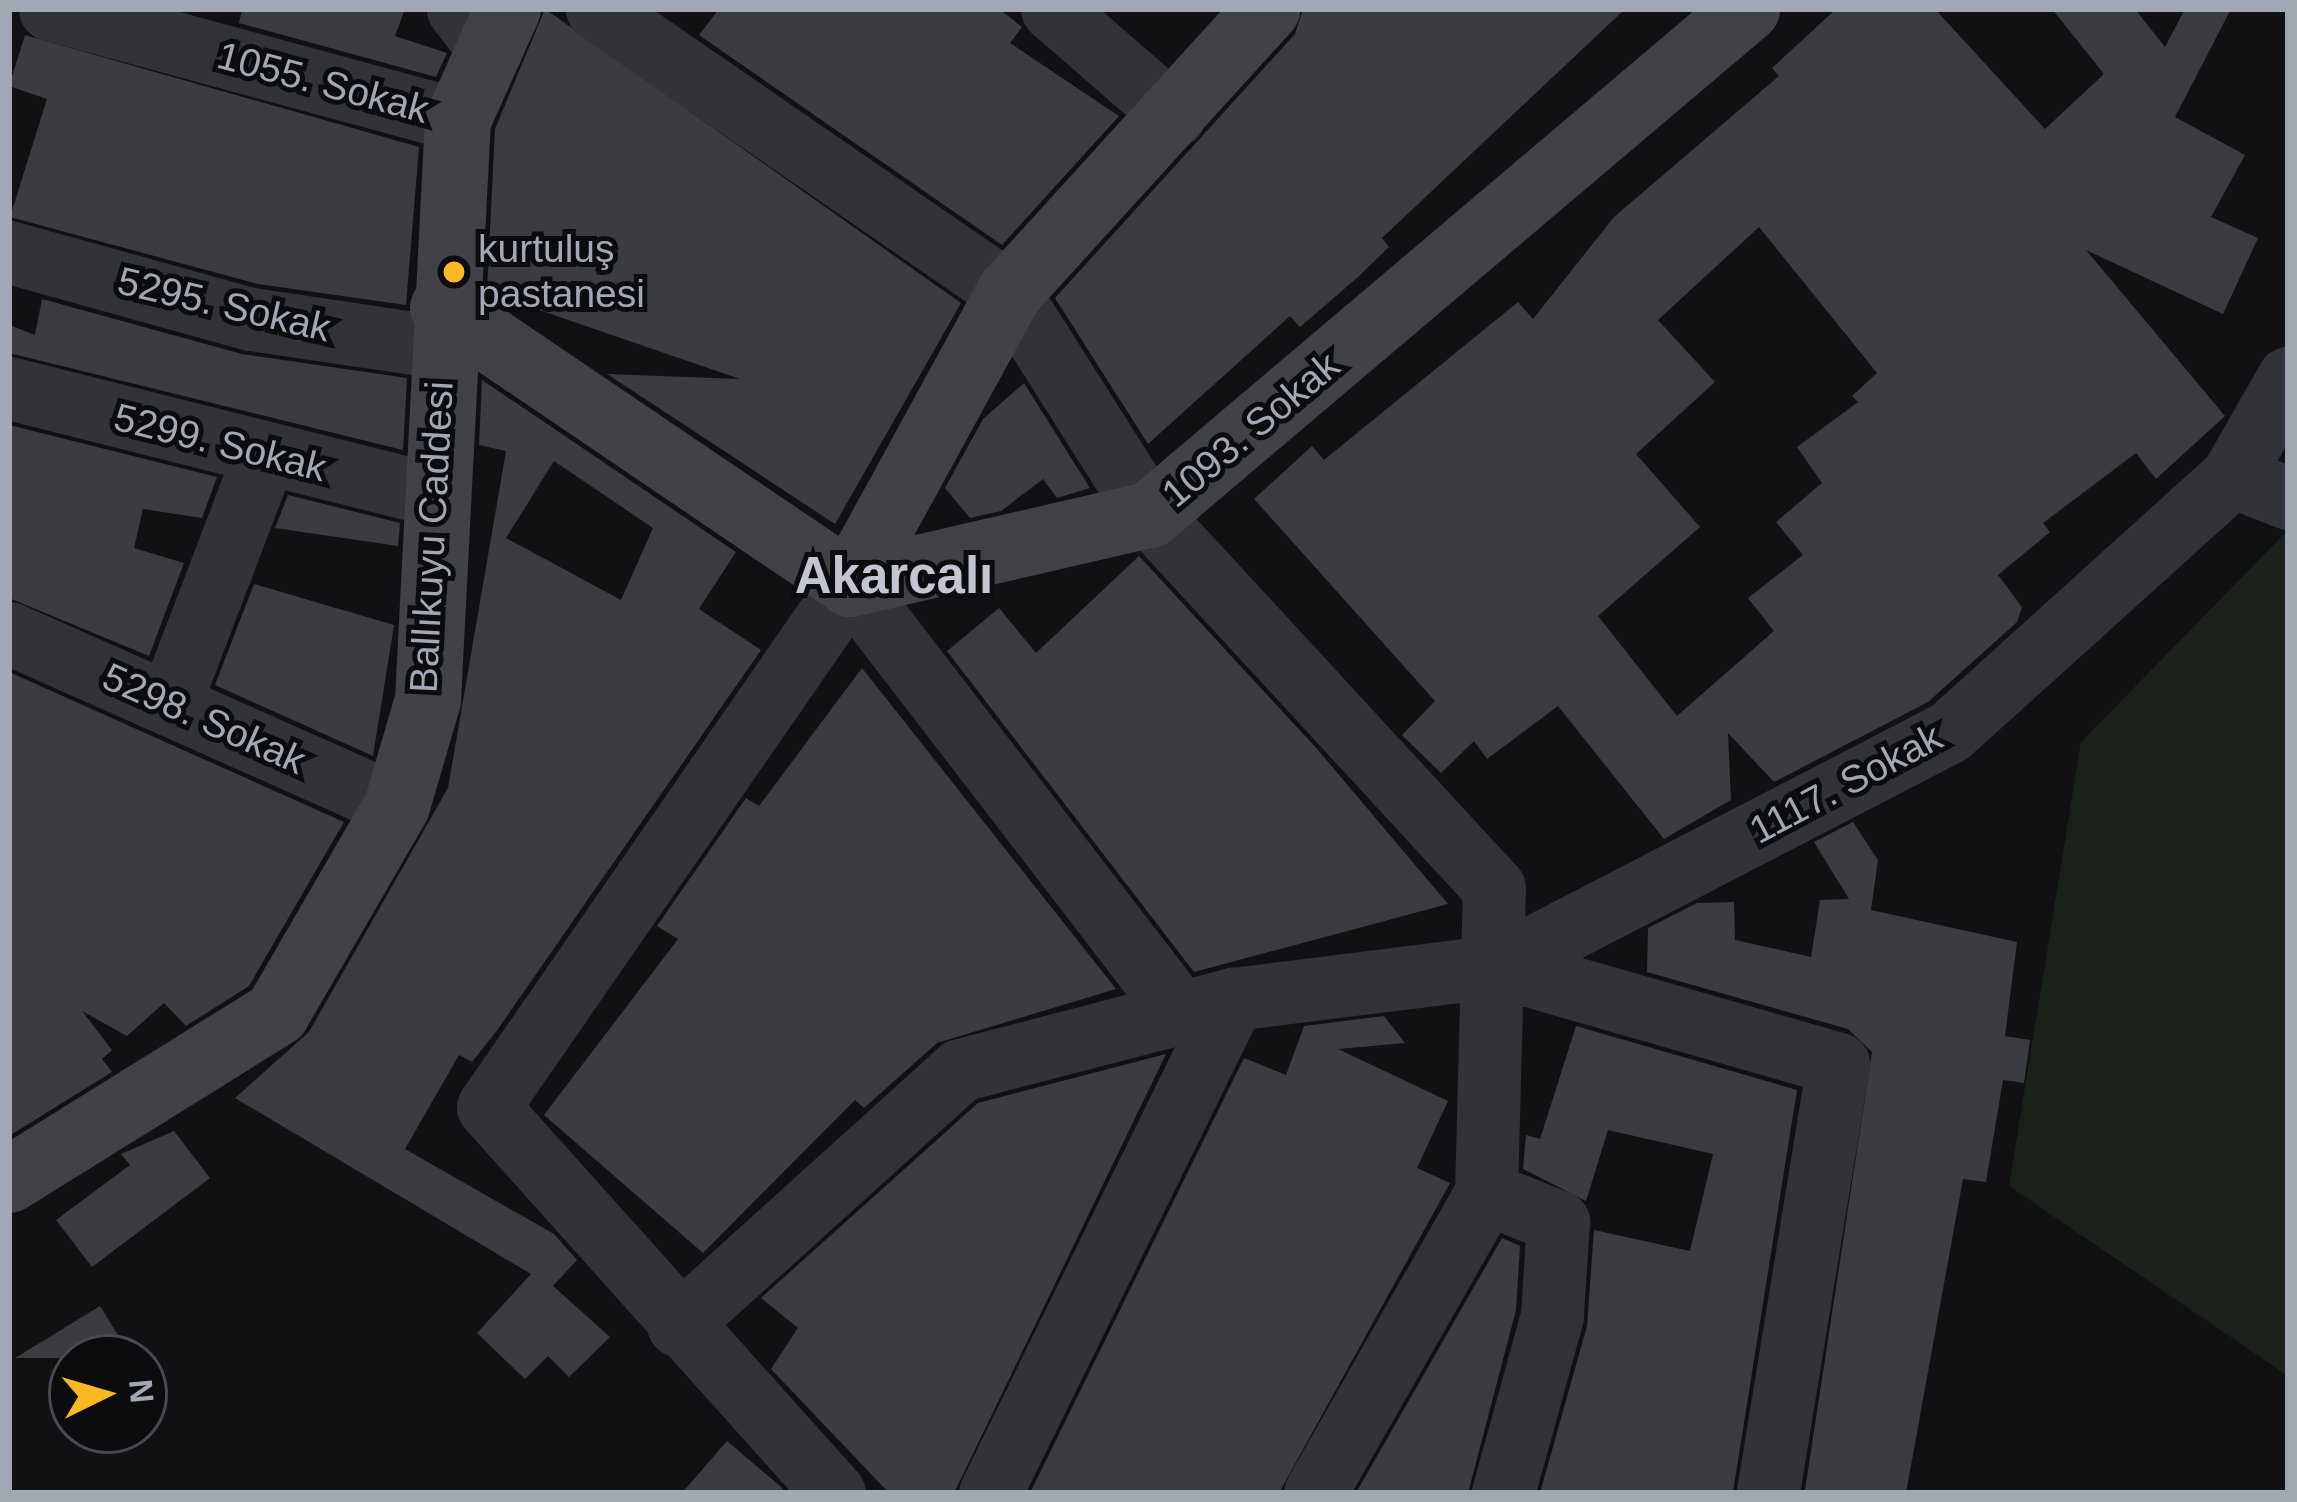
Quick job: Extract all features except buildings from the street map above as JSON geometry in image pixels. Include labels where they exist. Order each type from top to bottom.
[{"type":"main road","points":[[442,327],[850,584],[1009,293],[1267,9]]},
{"type":"main road","name":"1093. Sokak","points":[[850,584],[1150,515],[1736,13]]},
{"type":"main road","name":"Ballıkuyu Caddesi","points":[[9,1180],[277,1012],[398,806],[428,700],[432,494],[458,120],[484,21]]},
{"type":"street","name":"1055. Sokak","points":[[50,9],[458,120]]},
{"type":"street","points":[[597,9],[1009,293],[1150,515],[1494,888],[1497,966],[1486,1193],[1315,1493]]},
{"type":"street","points":[[1052,9],[1174,115]]},
{"type":"street","name":"5295. Sokak","points":[[9,252],[251,319],[442,327]]},
{"type":"street","name":"1117. Sokak","points":[[1497,966],[1949,732],[2260,487],[2288,378]]},
{"type":"street","name":"5299. Sokak","points":[[9,388],[264,456],[432,494]]},
{"type":"street","points":[[170,702],[264,456]]},
{"type":"street","points":[[834,1493],[678,1325],[488,1107],[850,584],[1207,1006]]},
{"type":"street","name":"5298. Sokak","points":[[9,633],[398,806]]},
{"type":"street","points":[[678,1325],[960,1070],[1207,1006],[1497,966],[1838,1064],[1768,1493]]},
{"type":"street","points":[[990,1493],[1207,1006]]},
{"type":"street","points":[[1486,1193],[1558,1222],[1552,1316],[1503,1493]]},
{"type":"shaded area","points":[[2288,530],[2288,1376],[2009,1186],[2081,742]]},
{"type":"place","name":"kurtuluş pastanesi","points":[[454,272]]},
{"type":"district","name":"Akarcalı","points":[[894,576]]}]
